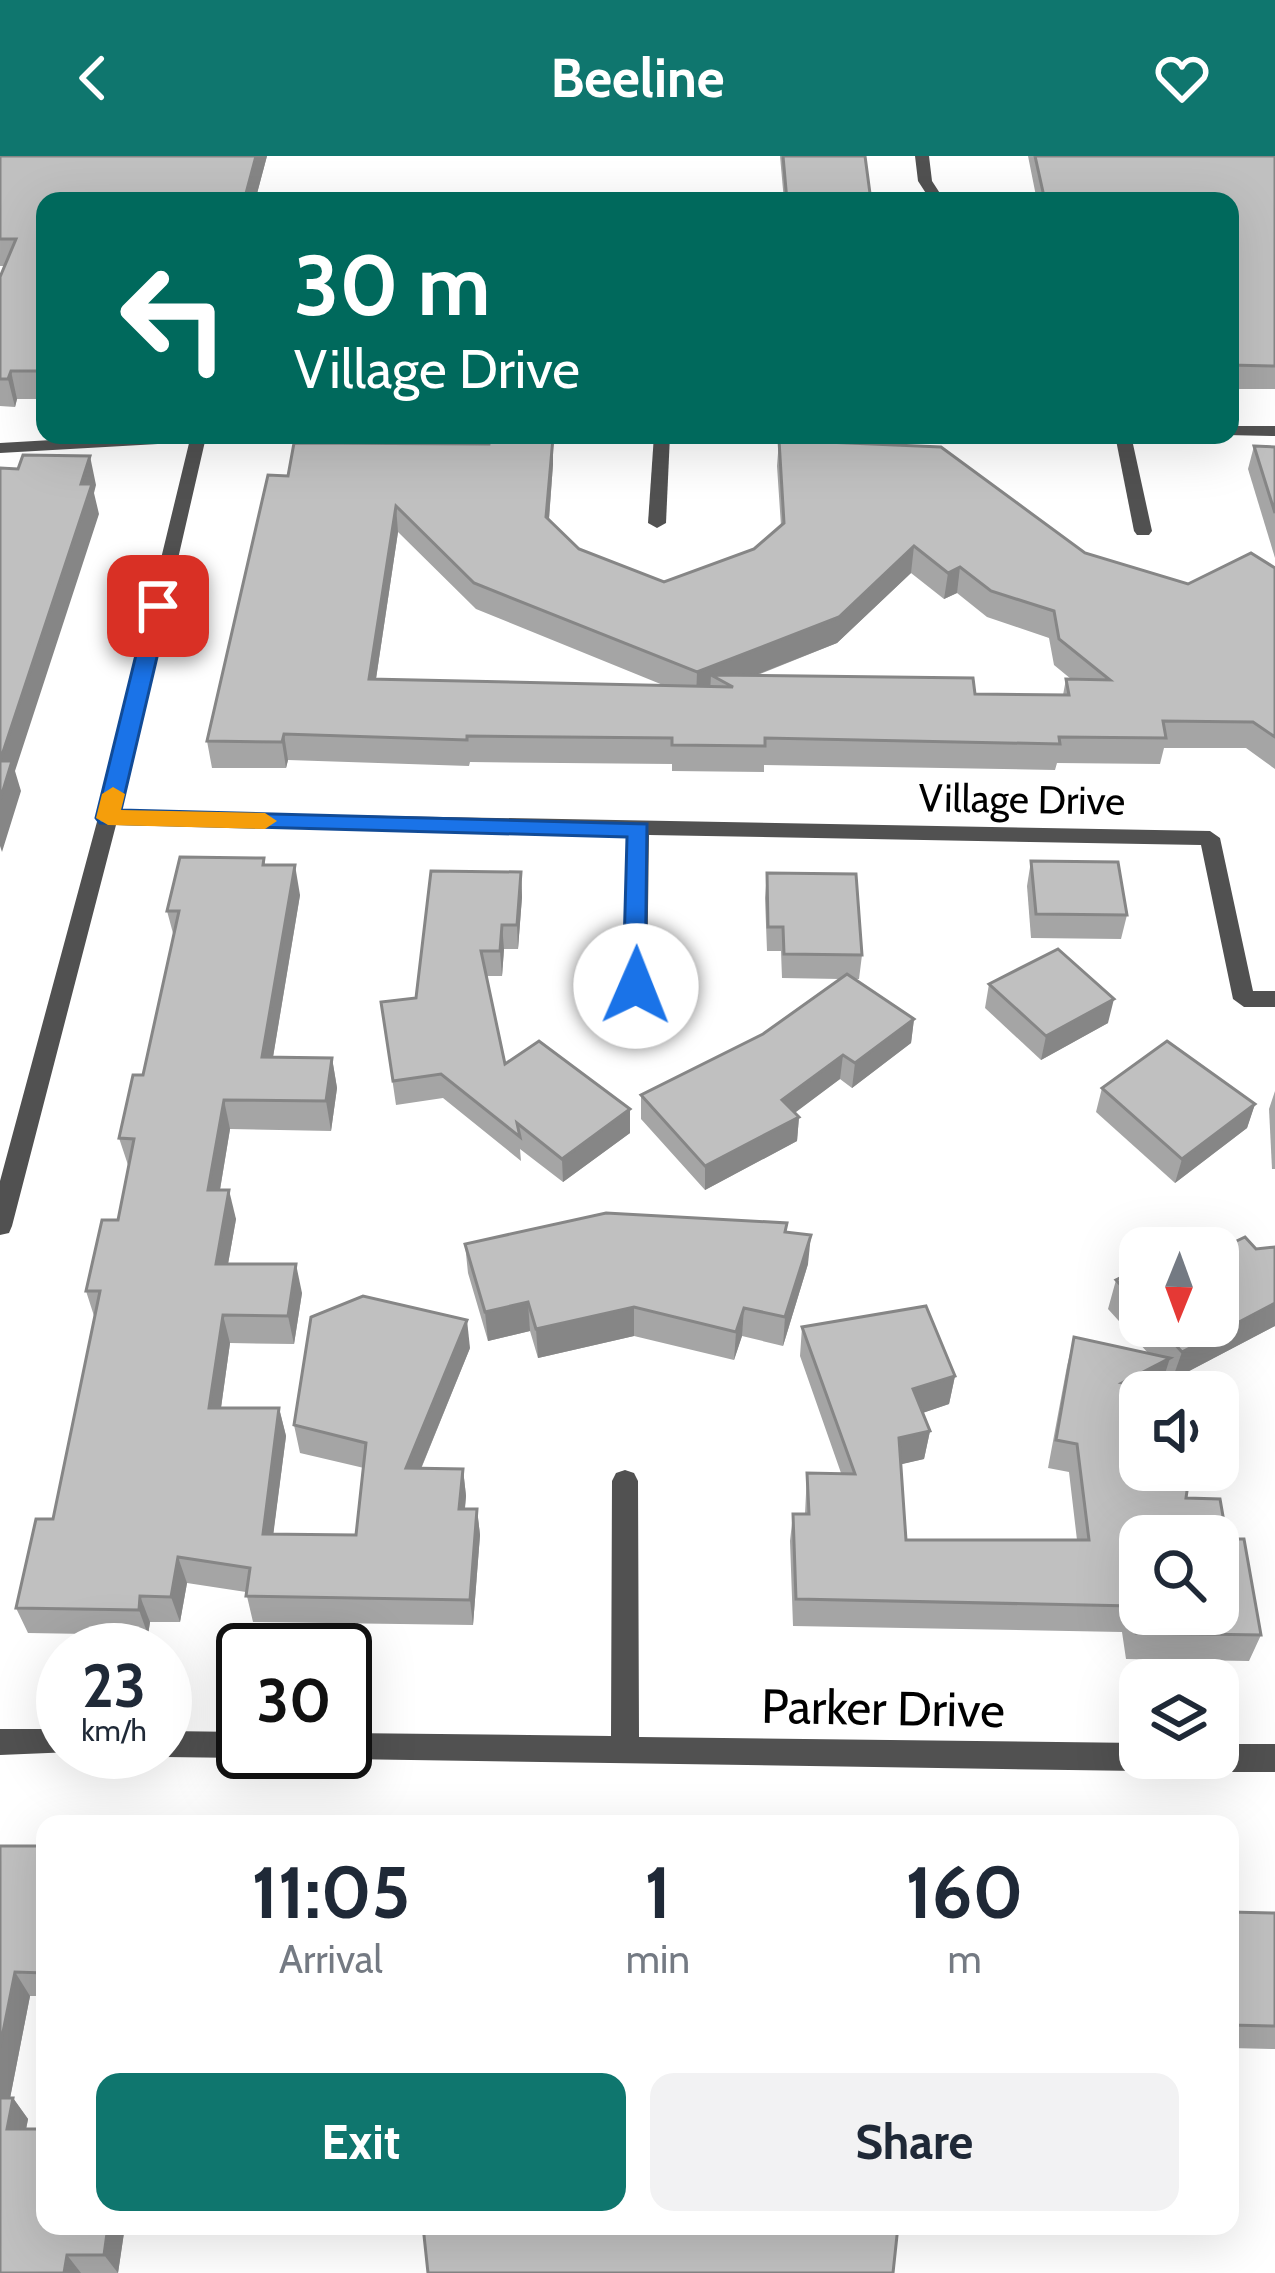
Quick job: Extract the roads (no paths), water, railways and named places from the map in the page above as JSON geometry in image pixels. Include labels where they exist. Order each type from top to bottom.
[{"type":"street","points":[[922,156],[933,192]]},
{"type":"street","points":[[1239,431],[1275,431]]},
{"type":"street","points":[[0,448],[72,444]]},
{"type":"street","points":[[0,1226],[108,818],[196,444]]},
{"type":"street","points":[[658,523],[662,444]]},
{"type":"street","points":[[1125,444],[1143,531]]},
{"type":"street","name":"Village Drive","points":[[108,818],[1210,838],[1244,999],[1275,999]]},
{"type":"street","points":[[636,986],[639,829]]},
{"type":"street","points":[[625,1750],[626,1481]]},
{"type":"street","points":[[0,1742],[36,1742]]},
{"type":"street","name":"Parker Drive","points":[[372,1746],[1119,1756]]},
{"type":"street","points":[[1239,1758],[1275,1758]]}]
